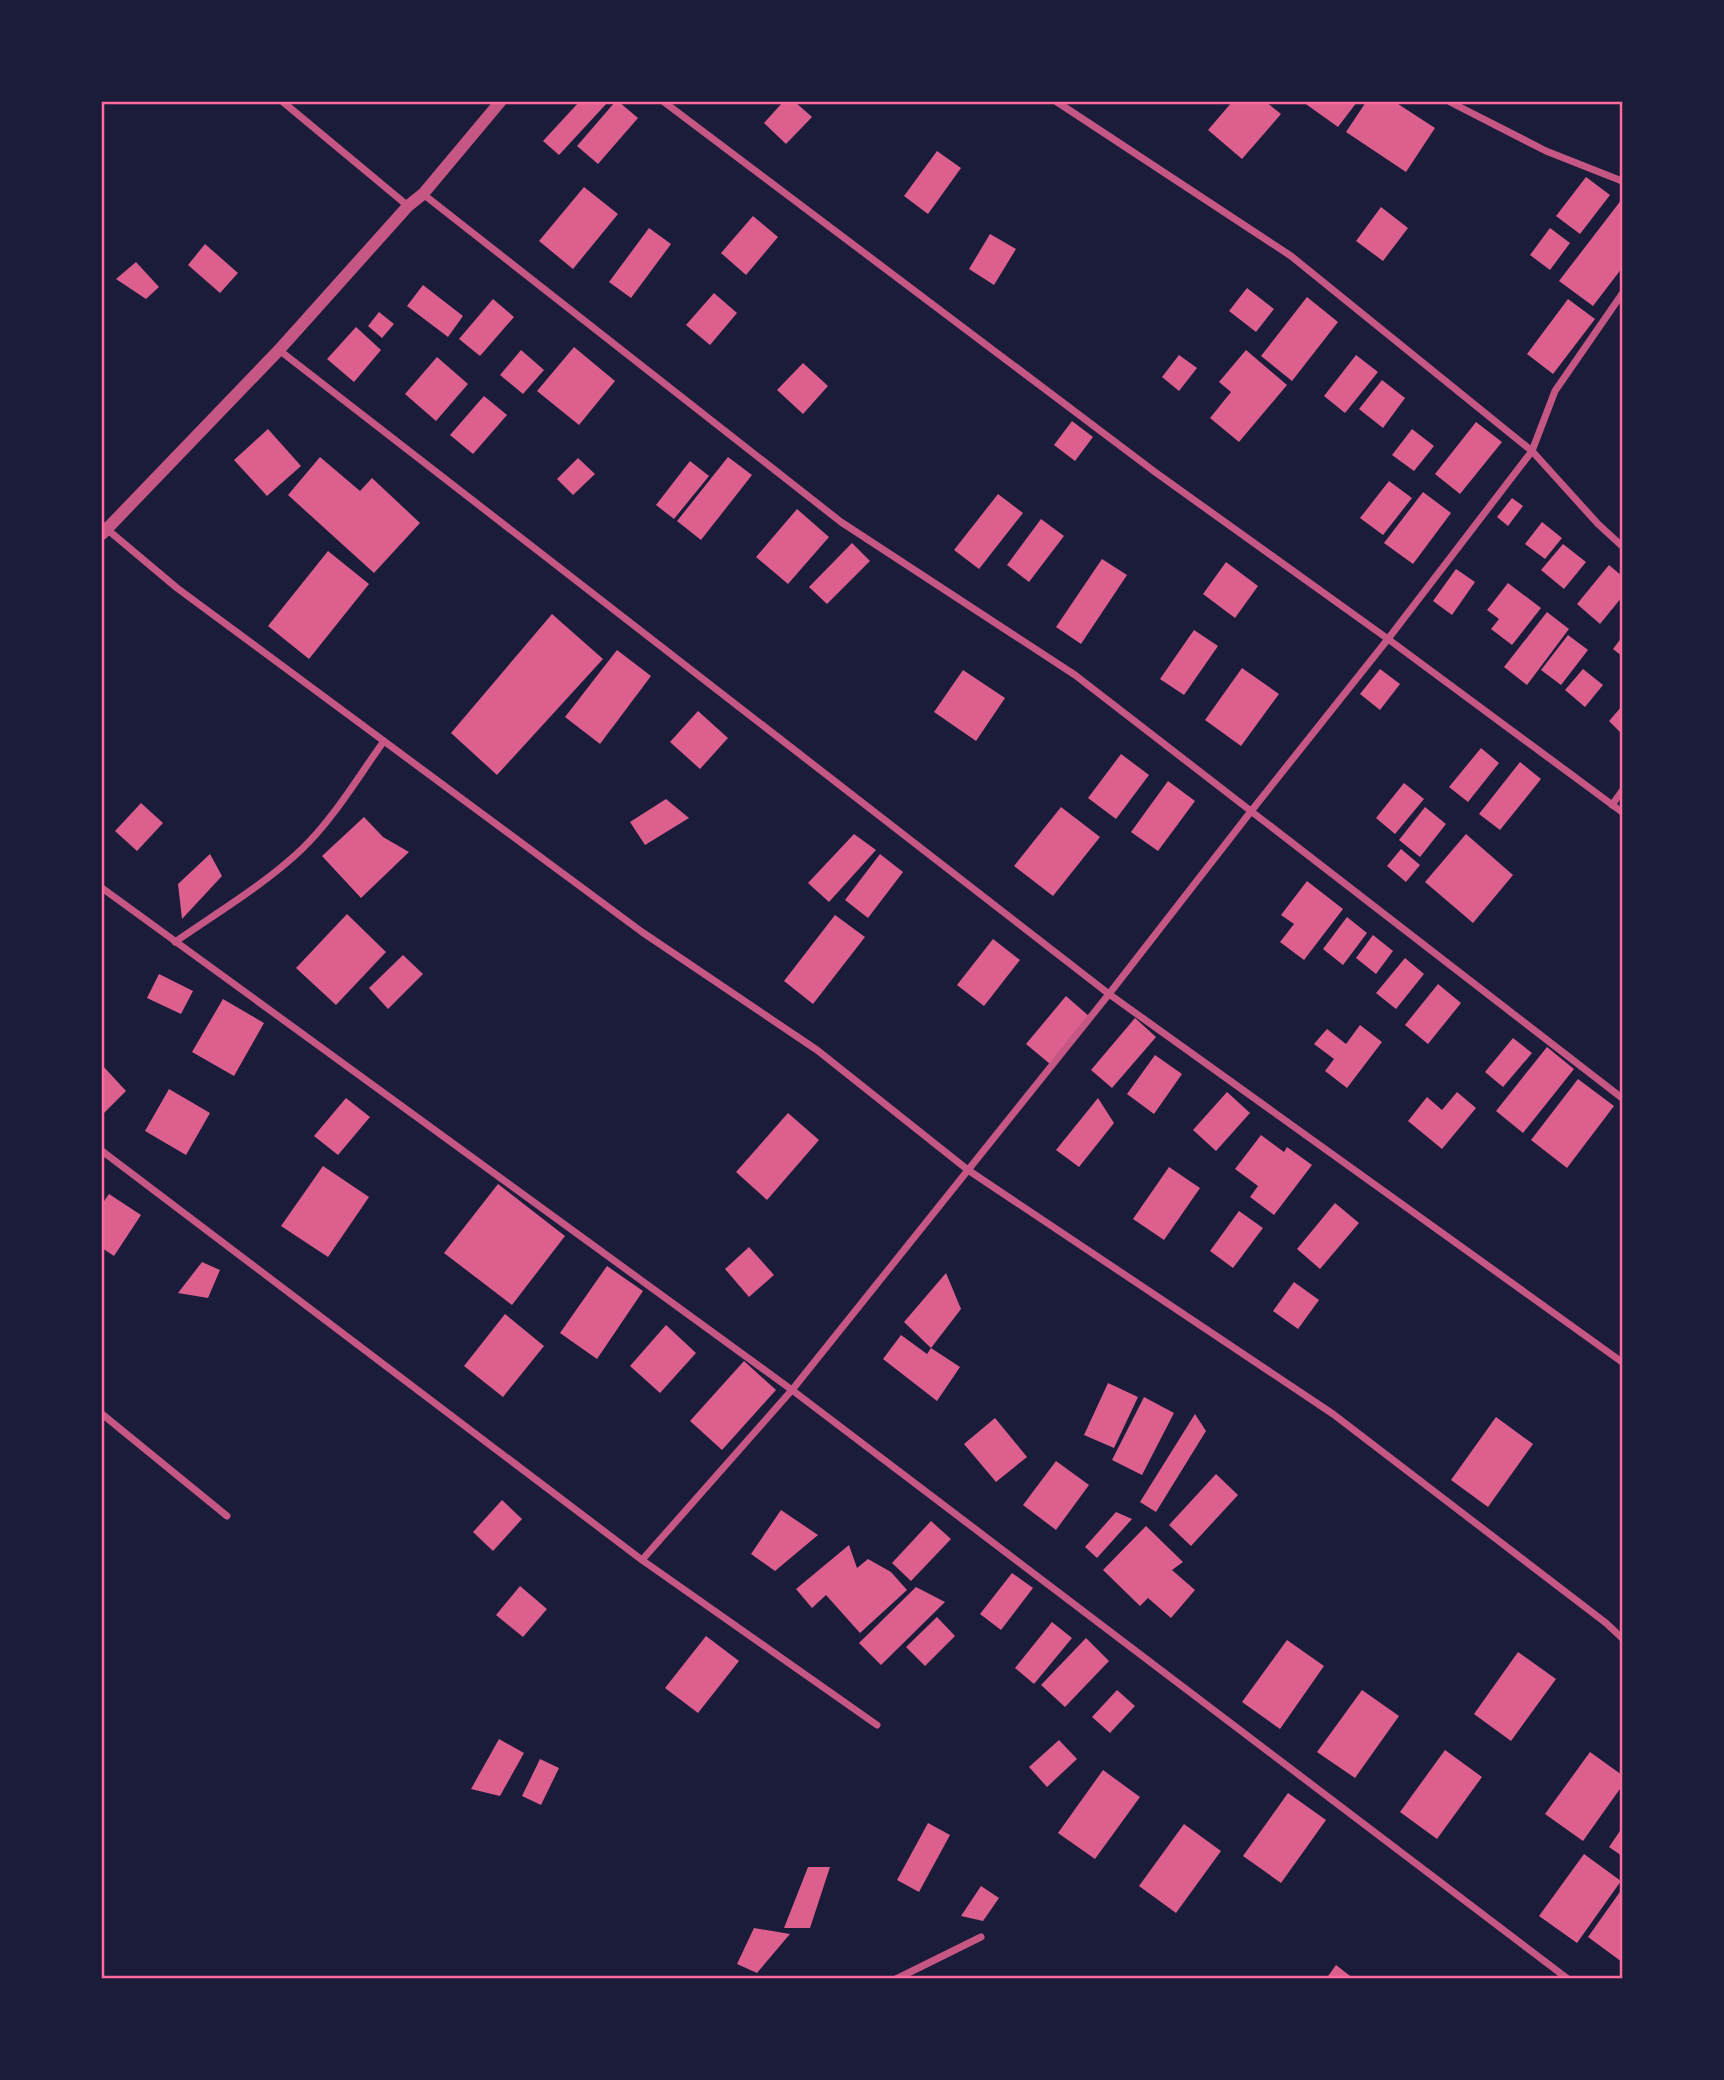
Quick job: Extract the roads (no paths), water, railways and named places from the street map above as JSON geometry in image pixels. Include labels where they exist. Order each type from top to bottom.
[{"type":"street","points":[[283,102],[408,206]]},
{"type":"street","points":[[500,102],[423,194],[408,206],[279,350],[103,529],[177,588],[642,932],[817,1050],[968,1170],[1334,1414],[1606,1623],[1622,1639]]},
{"type":"street","points":[[664,102],[1155,472],[1388,639],[1622,812]]},
{"type":"street","points":[[1057,102],[1291,256],[1532,451],[1598,524],[1622,546]]},
{"type":"street","points":[[1450,102],[1546,151],[1622,181]]},
{"type":"street","points":[[423,194],[841,522],[1075,675],[1622,1098]]},
{"type":"street","points":[[642,1560],[792,1390],[1109,994],[1388,639],[1532,451],[1555,391],[1622,294]]},
{"type":"street","points":[[279,350],[1109,994],[1622,1362]]},
{"type":"street","points":[[175,942],[303,848],[338,806],[384,741]]},
{"type":"street","points":[[1612,804],[1622,791]]},
{"type":"street","points":[[102,888],[792,1390],[1569,1979]]},
{"type":"street","points":[[102,1151],[642,1560],[877,1725]]},
{"type":"street","points":[[102,1414],[227,1516]]},
{"type":"street","points":[[897,1979],[981,1937]]}]
